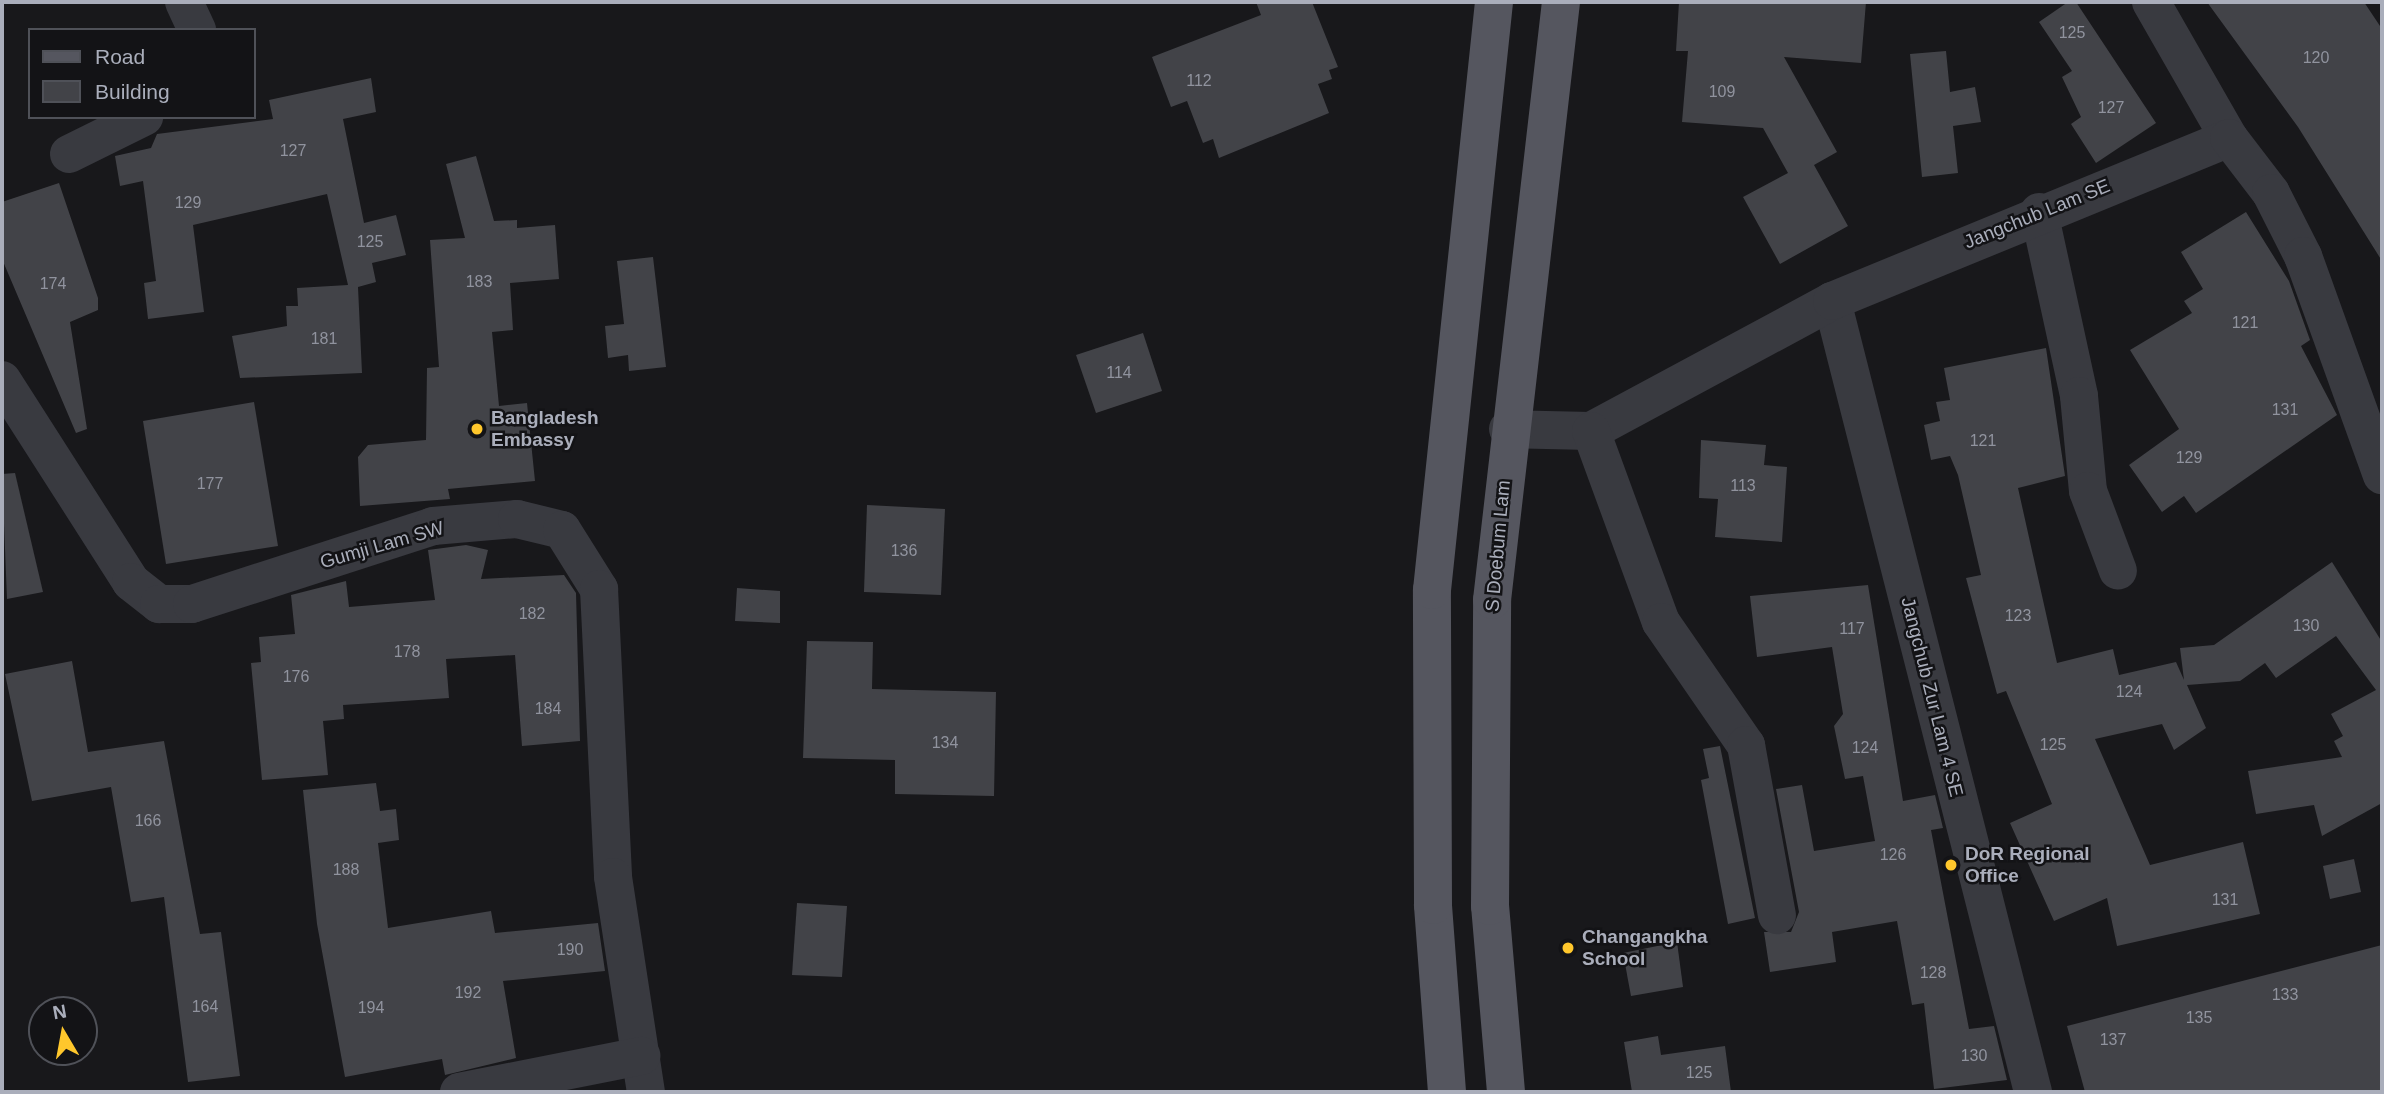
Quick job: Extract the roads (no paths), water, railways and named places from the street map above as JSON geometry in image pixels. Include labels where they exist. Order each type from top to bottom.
[{"type":"main road","points":[[1447,1092],[1433,905],[1432,590],[1494,2]]},
{"type":"main road","name":"S Doebum Lam","points":[[1506,1092],[1490,892],[1492,600],[1508,429],[1561,2]]},
{"type":"street","points":[[184,2],[196,28]]},
{"type":"street","points":[[2151,2],[2229,138],[2271,193],[2303,256],[2382,475]]},
{"type":"street","points":[[69,154],[140,119]]},
{"type":"street","name":"Jangchub Lam SE","points":[[1508,429],[1591,430],[1832,301],[2039,212],[2229,138]]},
{"type":"street","points":[[2039,212],[2078,396],[2088,491],[2118,571]]},
{"type":"street","name":"Jangchub Zur Lam 4 SE","points":[[1832,301],[2033,1092]]},
{"type":"street","name":"Gumji Lam SW","points":[[2,380],[131,582],[159,604],[192,604],[433,526],[517,519],[562,530],[599,589],[613,877],[643,1074]]},
{"type":"street","points":[[1591,430],[1661,622],[1746,745],[1777,915]]},
{"type":"street","points":[[459,1092],[643,1074]]},
{"type":"place","name":"Bangladesh Embassy","points":[[477,429]]},
{"type":"place","name":"DoR Regional Office","points":[[1951,865]]},
{"type":"place","name":"Changangkha School","points":[[1568,948]]}]
